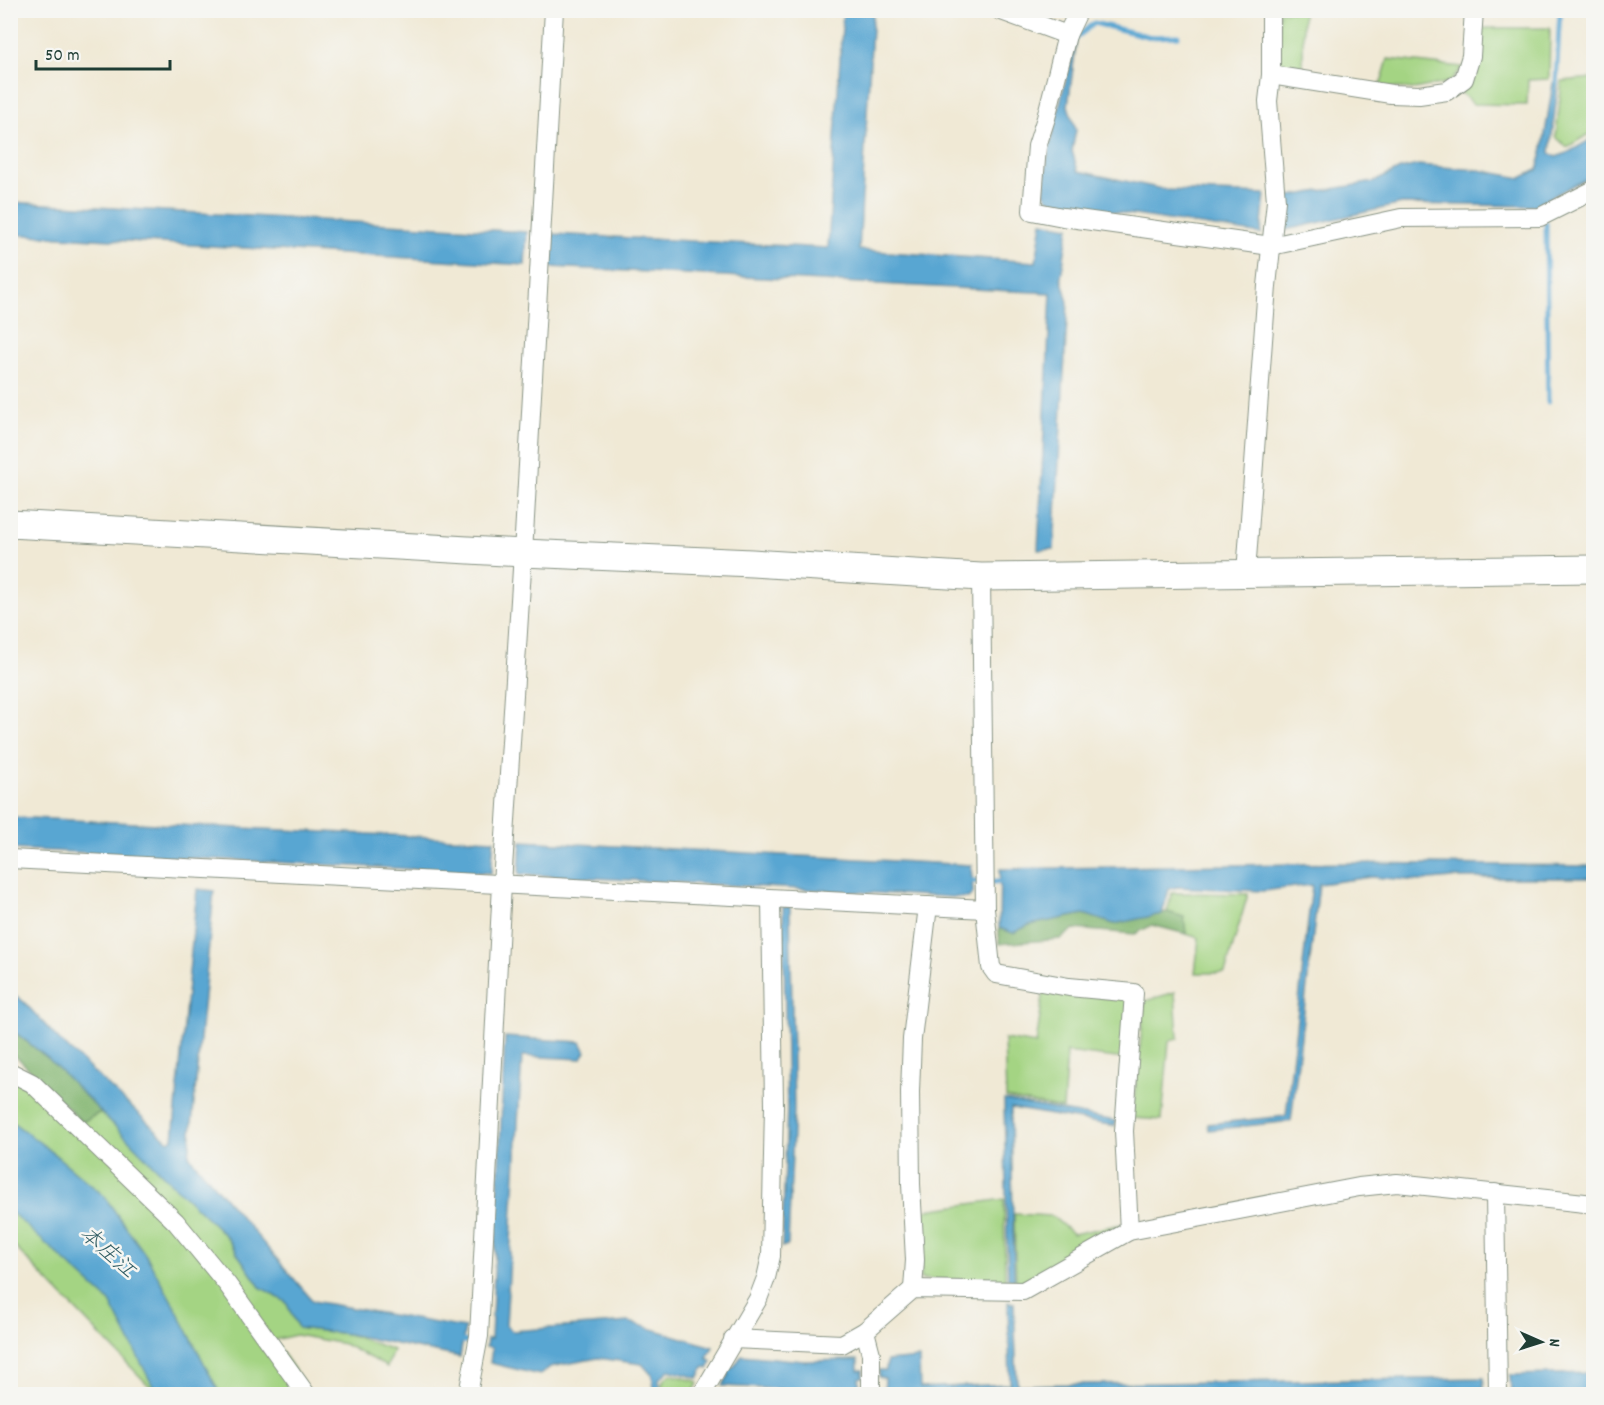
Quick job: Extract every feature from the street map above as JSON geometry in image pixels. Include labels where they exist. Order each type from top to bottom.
[{"type":"street","points":[[468,1395],[478,1344],[502,884],[554,10]]},
{"type":"street","points":[[999,10],[1067,35]]},
{"type":"street","points":[[1079,10],[1067,35],[1037,146],[1032,211],[1271,246],[1401,218],[1540,217],[1593,190]]},
{"type":"street","points":[[1246,573],[1276,201],[1268,101],[1271,75],[1271,10]]},
{"type":"street","points":[[1271,75],[1391,94],[1419,95],[1447,91],[1464,80],[1471,56],[1474,10]]},
{"type":"street","points":[[10,524],[981,577],[1593,569]]},
{"type":"street","points":[[981,577],[985,909],[991,967],[996,974],[1069,987],[1134,993],[1124,1131],[1129,1231]]},
{"type":"street","points":[[10,859],[985,909]]},
{"type":"street","points":[[702,1395],[758,1299],[771,1256],[774,1105],[771,899]]},
{"type":"street","points":[[913,1289],[915,1260],[910,1092],[912,1039],[928,906]]},
{"type":"street","points":[[10,1072],[32,1083],[176,1222],[227,1284],[306,1395]]},
{"type":"street","points":[[733,1339],[842,1344],[865,1331],[913,1289],[1023,1291],[1129,1231],[1359,1187],[1397,1183],[1593,1204]]},
{"type":"street","points":[[1495,1193],[1498,1395]]},
{"type":"street","points":[[865,1331],[870,1354],[871,1395]]},
{"type":"green space","points":[[1279,11],[1303,11],[1303,73],[1279,69]]},
{"type":"green space","points":[[1479,28],[1550,28],[1549,79],[1528,80],[1527,105],[1473,104],[1459,91]]},
{"type":"green space","points":[[1388,59],[1463,67],[1450,82],[1414,89],[1380,87]]},
{"type":"green space","points":[[1593,78],[1593,132],[1567,147],[1556,137],[1562,81]]},
{"type":"green space","points":[[1172,893],[1248,894],[1225,973],[1195,973],[1199,938],[1186,934],[1183,917],[1167,912]]},
{"type":"green space","points":[[1167,912],[1184,917],[1186,934],[1152,925],[1135,934],[1074,929],[1060,939],[999,944],[999,928],[1013,933],[1029,925],[1084,914],[1114,924]]},
{"type":"green space","points":[[1044,989],[1130,1000],[1124,1059],[1067,1052],[1063,1109],[1006,1098],[1004,1039],[1036,1044]]},
{"type":"green space","points":[[1175,992],[1178,1039],[1169,1041],[1162,1120],[1132,1118],[1145,1001]]},
{"type":"green space","points":[[10,1029],[49,1059],[101,1112],[82,1122],[11,1053]]},
{"type":"green space","points":[[11,1077],[82,1122],[101,1112],[225,1235],[260,1287],[286,1302],[298,1328],[348,1334],[393,1350],[387,1367],[344,1344],[296,1335],[274,1340],[311,1394],[220,1394],[147,1257],[104,1196],[11,1121]]},
{"type":"green space","points":[[10,1184],[134,1316],[157,1394],[11,1243]]},
{"type":"green space","points":[[1004,1199],[1005,1284],[921,1279],[920,1211]]},
{"type":"green space","points":[[1014,1214],[1052,1216],[1073,1234],[1122,1224],[1039,1277],[1016,1283]]},
{"type":"green space","points":[[670,1374],[699,1382],[692,1394],[664,1394],[662,1382]]},
{"type":"water","points":[[843,11],[873,11],[859,250],[1036,262],[1042,222],[1069,227],[1061,277],[1068,302],[1054,549],[1038,550],[1051,293],[551,267],[553,234],[828,248]]},
{"type":"water","points":[[1077,37],[1068,106],[1076,130],[1072,151],[1078,171],[1168,190],[1265,194],[1261,234],[1075,206],[1048,199],[1044,192],[1047,160]]},
{"type":"water","points":[[1553,83],[1558,84],[1550,153],[1556,157],[1593,138],[1593,175],[1534,206],[1402,204],[1285,230],[1285,197],[1374,182],[1400,169],[1418,165],[1479,170],[1521,178],[1537,170],[1542,153]]},
{"type":"water","points":[[11,202],[527,232],[525,265],[11,234]]},
{"type":"water","points":[[10,817],[494,840],[491,873],[11,849]]},
{"type":"water","points":[[521,841],[971,865],[973,893],[968,898],[519,874]]},
{"type":"water","points":[[1350,863],[1593,866],[1593,878],[1452,878],[1420,881],[1372,877],[1319,884],[1291,1121],[1209,1130],[1208,1124],[1286,1116],[1312,885],[1262,891],[1177,887],[1169,889],[1162,914],[1114,924],[1084,914],[1029,925],[1013,933],[999,928],[1000,869]]},
{"type":"water","points":[[197,889],[214,891],[189,1156],[313,1301],[465,1328],[460,1357],[348,1334],[298,1328],[286,1302],[260,1287],[225,1235],[49,1059],[11,1029],[11,992],[168,1141],[173,1139]]},
{"type":"water","points":[[783,907],[790,907],[794,1110],[788,1245],[782,1247],[787,1108]]},
{"type":"water","points":[[505,1037],[581,1042],[586,1052],[581,1059],[522,1056],[506,1325],[512,1331],[629,1322],[713,1347],[707,1358],[712,1361],[708,1369],[704,1367],[698,1378],[669,1370],[659,1379],[661,1394],[655,1394],[652,1375],[642,1364],[598,1358],[550,1367],[540,1375],[490,1363],[492,1348],[486,1347],[487,1339],[491,1339]]},
{"type":"water","points":[[1004,1100],[1116,1121],[1115,1126],[1011,1108],[1014,1280],[1008,1279]]},
{"type":"water","name":"本庄江","points":[[11,1121],[104,1196],[147,1257],[220,1394],[157,1394],[110,1302],[11,1212]]},
{"type":"water","points":[[1008,1302],[1014,1303],[1017,1385],[1484,1378],[1483,1394],[884,1394],[885,1378],[879,1377],[879,1370],[886,1370],[887,1361],[919,1358],[920,1388],[1010,1384]]},
{"type":"water","points":[[742,1355],[804,1361],[858,1360],[858,1370],[863,1370],[863,1377],[859,1378],[859,1387],[799,1390],[722,1386],[729,1375],[725,1372],[729,1365],[733,1368]]},
{"type":"water","points":[[1593,1373],[1593,1394],[1511,1394],[1510,1375]]},
{"type":"waterway","points":[[1556,84],[1560,10]]},
{"type":"waterway","points":[[1077,37],[1094,23],[1151,37],[1178,36]]},
{"type":"waterway","points":[[1546,223],[1548,402]]},
{"type":"waterway","points":[[972,881],[1000,882]]},
{"type":"waterway","points":[[463,1341],[476,1343]]}]
